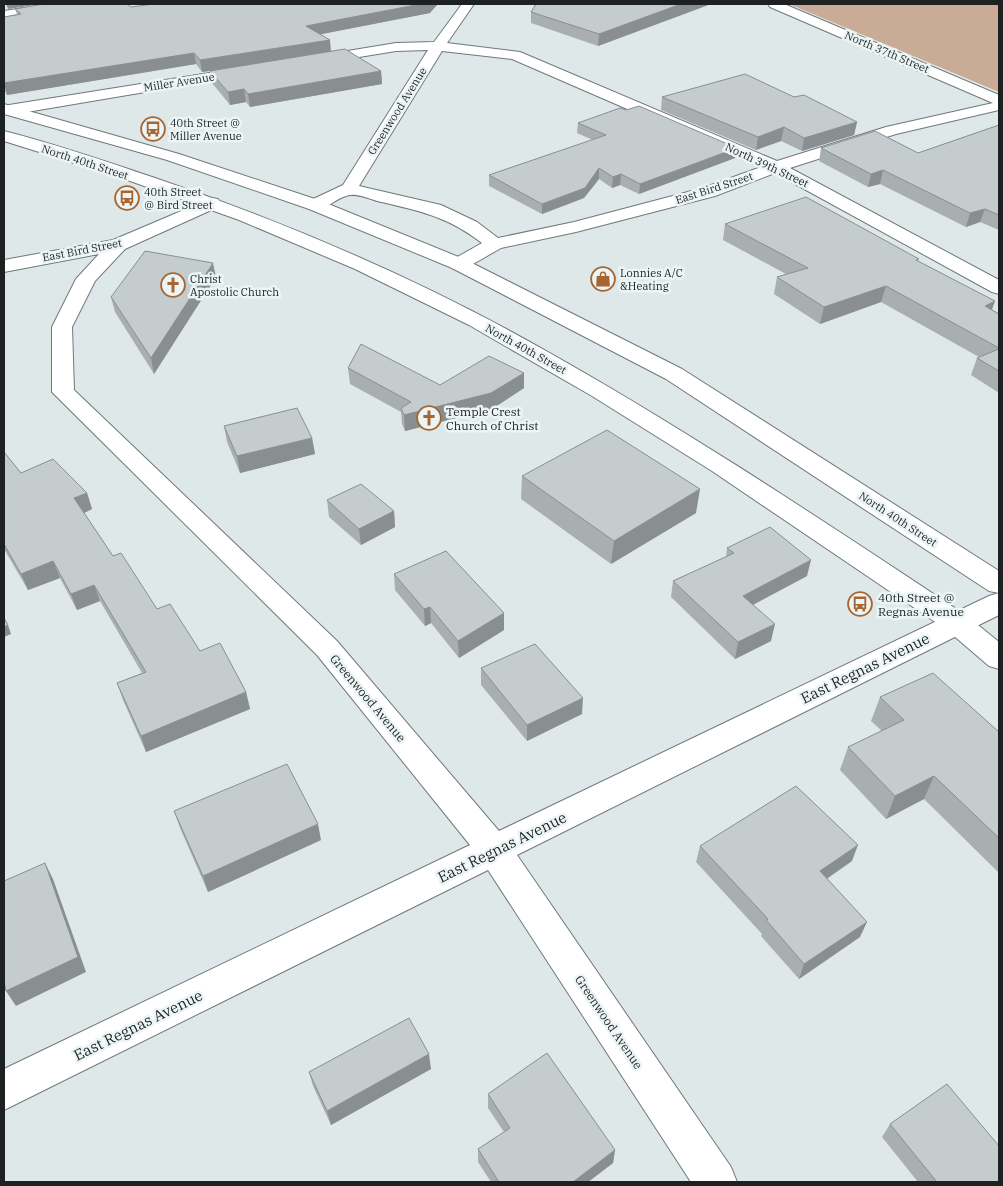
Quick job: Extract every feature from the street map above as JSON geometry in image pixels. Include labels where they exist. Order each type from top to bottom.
[{"type":"street","name":"Greenwood Avenue","points":[[349,189],[438,46],[468,4]]},
{"type":"street","name":"North 37th Street","points":[[774,4],[999,100]]},
{"type":"street","points":[[4,15],[41,9]]},
{"type":"street","points":[[298,63],[396,47],[438,46]]},
{"type":"street","name":"North 39th Street","points":[[438,46],[515,55],[776,167],[999,288]]},
{"type":"street","name":"Miller Avenue","points":[[6,110],[258,70]]},
{"type":"street","name":"East Bird Street","points":[[459,264],[495,244],[576,227],[709,192],[776,167],[892,130],[999,106]]},
{"type":"street","name":"North 40th Street","points":[[6,110],[173,157],[315,205],[459,264],[674,374],[999,584]]},
{"type":"street","name":"North 40th Street","points":[[4,136],[212,202],[337,253],[476,321],[651,420],[957,623],[999,658]]},
{"type":"street","points":[[315,205],[349,189],[435,209],[471,226],[495,244]]},
{"type":"street","name":"East Bird Street","points":[[4,266],[118,245],[212,202]]},
{"type":"street","name":"Greenwood Avenue","points":[[118,245],[86,279],[62,327],[63,392],[327,648],[495,850],[716,1182]]},
{"type":"street","name":"East Regnas Avenue","points":[[4,1090],[999,603]]},
{"type":"shaded area","points":[[789,4],[999,4],[999,92]]},
{"type":"building","points":[[44,4],[127,4],[131,7],[154,4],[421,4],[306,26],[330,40],[200,60],[194,53],[4,83],[4,17],[21,14],[15,9]]},
{"type":"building","points":[[536,4],[681,4],[599,34],[531,12]]},
{"type":"building","points":[[345,49],[381,71],[248,94],[244,89],[228,92],[210,71]]},
{"type":"building","points":[[745,74],[794,97],[804,95],[857,122],[804,138],[784,127],[758,137],[662,97]]},
{"type":"building","points":[[639,106],[737,148],[640,184],[621,174],[613,177],[599,168],[585,188],[542,204],[489,175],[606,135],[578,123],[620,108],[626,110]]},
{"type":"building","points":[[999,125],[999,215],[985,209],[970,213],[883,170],[871,174],[821,148],[875,131],[918,153]]},
{"type":"building","points":[[806,197],[919,259],[916,260],[995,301],[985,306],[999,314],[999,348],[886,286],[824,307],[777,277],[808,268],[725,224]]},
{"type":"building","points":[[145,251],[213,263],[151,358],[111,297]]},
{"type":"building","points":[[361,344],[440,385],[489,356],[524,373],[491,393],[404,415],[401,408],[411,402],[348,368]]},
{"type":"building","points":[[999,349],[999,371],[977,358]]},
{"type":"building","points":[[297,408],[312,438],[237,456],[224,426]]},
{"type":"building","points":[[607,430],[700,489],[614,541],[522,476]]},
{"type":"building","points":[[4,452],[21,473],[53,459],[87,493],[74,498],[113,556],[121,553],[157,609],[170,604],[200,651],[220,643],[246,692],[141,736],[117,683],[146,672],[94,585],[71,594],[53,561],[21,574],[4,544]]},
{"type":"building","points":[[361,484],[394,511],[359,529],[327,500]]},
{"type":"building","points":[[770,527],[811,560],[743,596],[775,624],[738,642],[673,581],[734,553],[727,548]]},
{"type":"building","points":[[446,551],[504,613],[458,641],[430,607],[424,609],[394,574]]},
{"type":"building","points":[[4,618],[8,625],[4,627]]},
{"type":"building","points":[[535,644],[583,698],[527,725],[481,668]]},
{"type":"building","points":[[933,673],[999,732],[999,838],[934,776],[895,796],[848,747],[904,720],[880,697]]},
{"type":"building","points":[[287,764],[318,824],[203,876],[174,811]]},
{"type":"building","points":[[796,786],[858,845],[820,871],[867,922],[804,964],[766,920],[768,919],[700,846]]},
{"type":"building","points":[[45,863],[78,957],[6,991],[4,982],[4,881]]},
{"type":"building","points":[[409,1018],[429,1054],[327,1111],[309,1072]]},
{"type":"building","points":[[547,1053],[615,1150],[573,1182],[499,1182],[478,1149],[510,1128],[488,1094]]},
{"type":"building","points":[[947,1084],[999,1146],[999,1182],[937,1182],[890,1124]]},
{"type":"place","name":"40th Street @ Miller Avenue","points":[[153,129]]},
{"type":"place","name":"40th Street @ Bird Street","points":[[127,198]]},
{"type":"place","name":"Lonnies A/C &Heating","points":[[603,279]]},
{"type":"place","name":"Christ Apostolic Church","points":[[173,285]]},
{"type":"place","name":"Temple Crest Church of Christ","points":[[429,418]]},
{"type":"place","name":"40th Street @ Regnas Avenue","points":[[860,604]]}]
